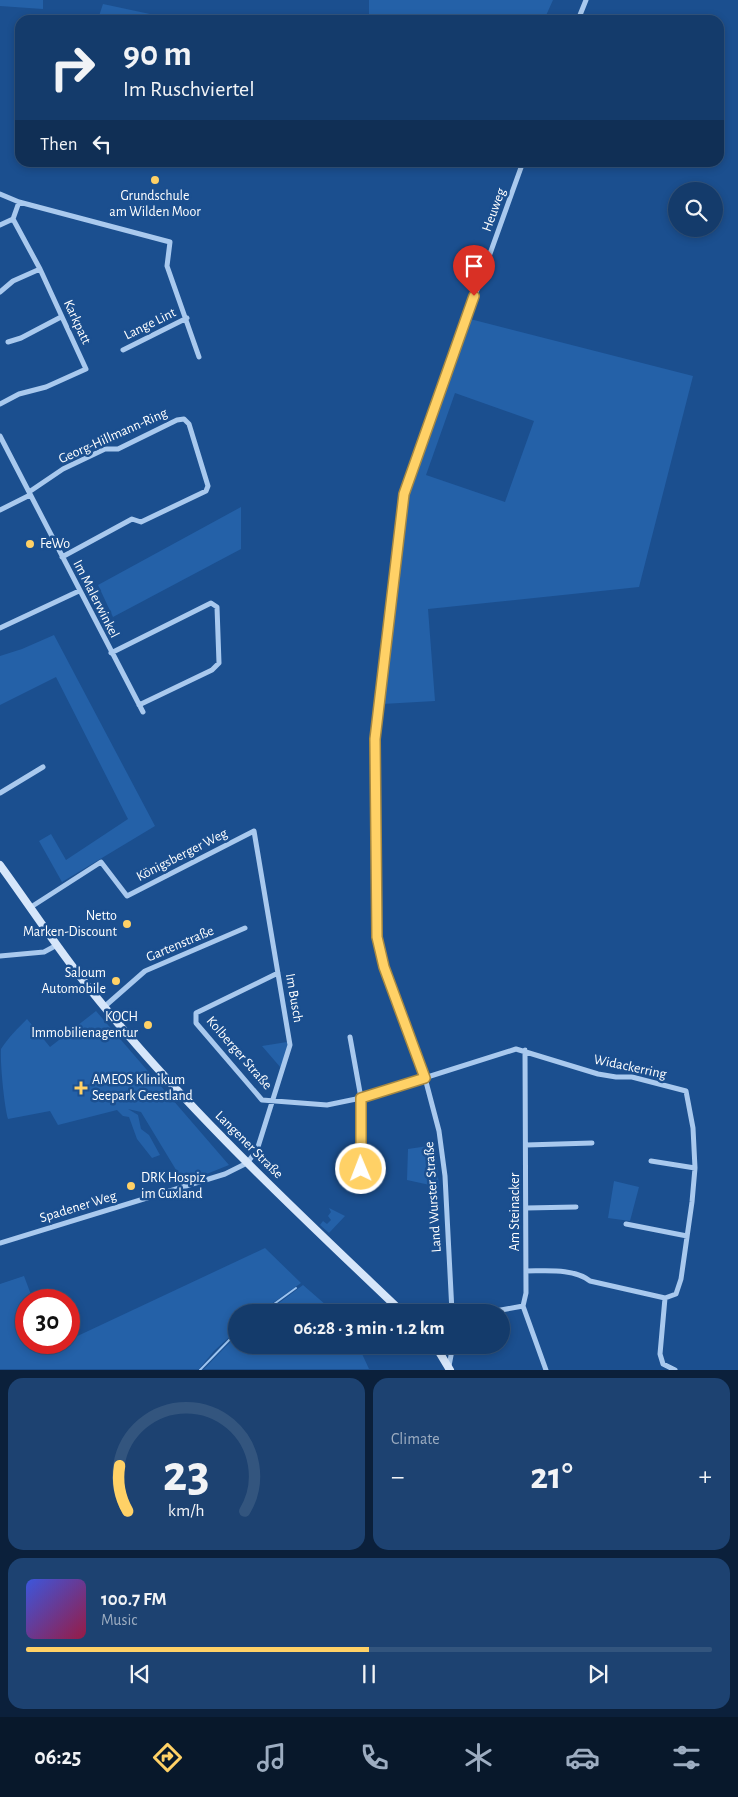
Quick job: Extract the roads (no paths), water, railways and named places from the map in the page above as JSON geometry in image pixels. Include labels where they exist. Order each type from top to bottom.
[{"type":"main road","name":"Langener Straße","points":[[0,865],[104,1007],[174,1087],[247,1163],[394,1304]]},
{"type":"main road","points":[[441,1354],[450,1368]]},
{"type":"street","points":[[580,15],[586,0]]},
{"type":"street","name":"Heuweg","points":[[396,996],[384,967],[377,937],[375,739],[404,494],[433,408],[521,167]]},
{"type":"street","points":[[0,194],[19,202],[170,242],[167,266],[199,357]]},
{"type":"street","points":[[0,225],[12,218],[19,202]]},
{"type":"street","name":"Karkpatt","points":[[0,404],[19,394],[46,387],[86,369],[40,269],[12,218]]},
{"type":"street","points":[[0,292],[13,282],[40,269]]},
{"type":"street","points":[[8,342],[21,338],[62,317]]},
{"type":"street","name":"Lange Lint","points":[[122,350],[186,318]]},
{"type":"street","name":"Georg-Hillmann-Ring","points":[[30,493],[63,470],[105,449],[118,449],[177,420],[184,419],[189,424],[208,486],[206,491],[141,522],[132,519],[62,557]]},
{"type":"street","name":"Im Malerwinkel","points":[[0,436],[143,712]]},
{"type":"street","points":[[0,510],[30,493]]},
{"type":"street","points":[[0,628],[79,591]]},
{"type":"street","points":[[111,653],[211,603],[217,607],[219,663],[212,670],[139,705]]},
{"type":"street","points":[[0,793],[43,767]]},
{"type":"street","name":"Königsberger Weg","points":[[31,907],[101,862],[127,896],[254,831]]},
{"type":"street","name":"Im Busch","points":[[247,1163],[256,1150],[274,1101],[290,1045],[254,831]]},
{"type":"street","name":"Gartenstraße","points":[[104,1007],[145,971],[245,928]]},
{"type":"street","points":[[0,956],[44,952],[57,945]]},
{"type":"street","name":"Kolberger Straße","points":[[274,1101],[262,1100],[196,1023],[195,1019],[196,1013],[203,1009],[278,973]]},
{"type":"street","name":"Land Wurster Straße","points":[[396,996],[425,1078],[440,1132],[445,1176],[452,1304]]},
{"type":"street","points":[[350,1037],[361,1098],[362,1181]]},
{"type":"street","points":[[274,1101],[327,1105],[361,1098],[516,1048],[525,1050]]},
{"type":"street","name":"Am Steinacker","points":[[522,1306],[526,1300],[525,1050]]},
{"type":"street","name":"Widackerring","points":[[525,1050],[598,1074],[632,1077],[686,1091],[693,1128],[695,1168],[679,1287],[676,1294],[665,1298]]},
{"type":"street","points":[[526,1145],[592,1144]]},
{"type":"street","points":[[651,1161],[695,1168]]},
{"type":"street","name":"Spadener Weg","points":[[0,1243],[225,1174],[247,1163]]},
{"type":"street","points":[[526,1208],[576,1207]]},
{"type":"street","points":[[626,1224],[687,1236]]},
{"type":"street","points":[[526,1271],[557,1271],[585,1277],[590,1281],[665,1298],[660,1354],[664,1364],[675,1370]]},
{"type":"street","points":[[510,1308],[522,1306],[546,1370]]},
{"type":"street","points":[[450,1368],[452,1354]]},
{"type":"waterway","points":[[274,1304],[296,1288]]},
{"type":"waterway","points":[[200,1370],[228,1341]]},
{"type":"place","name":"Grundschule am Wilden Moor","points":[[155,180]]},
{"type":"place","name":"FeWo","points":[[30,544]]},
{"type":"place","name":"Netto Marken-Discount","points":[[127,924]]},
{"type":"place","name":"Saloum Automobile","points":[[116,981]]},
{"type":"place","name":"KOCH Immobilienagentur","points":[[148,1025]]},
{"type":"place","name":"AMEOS Klinikum Seepark Geestland","points":[[81,1088]]},
{"type":"place","name":"DRK Hospiz im Cuxland","points":[[131,1186]]}]
